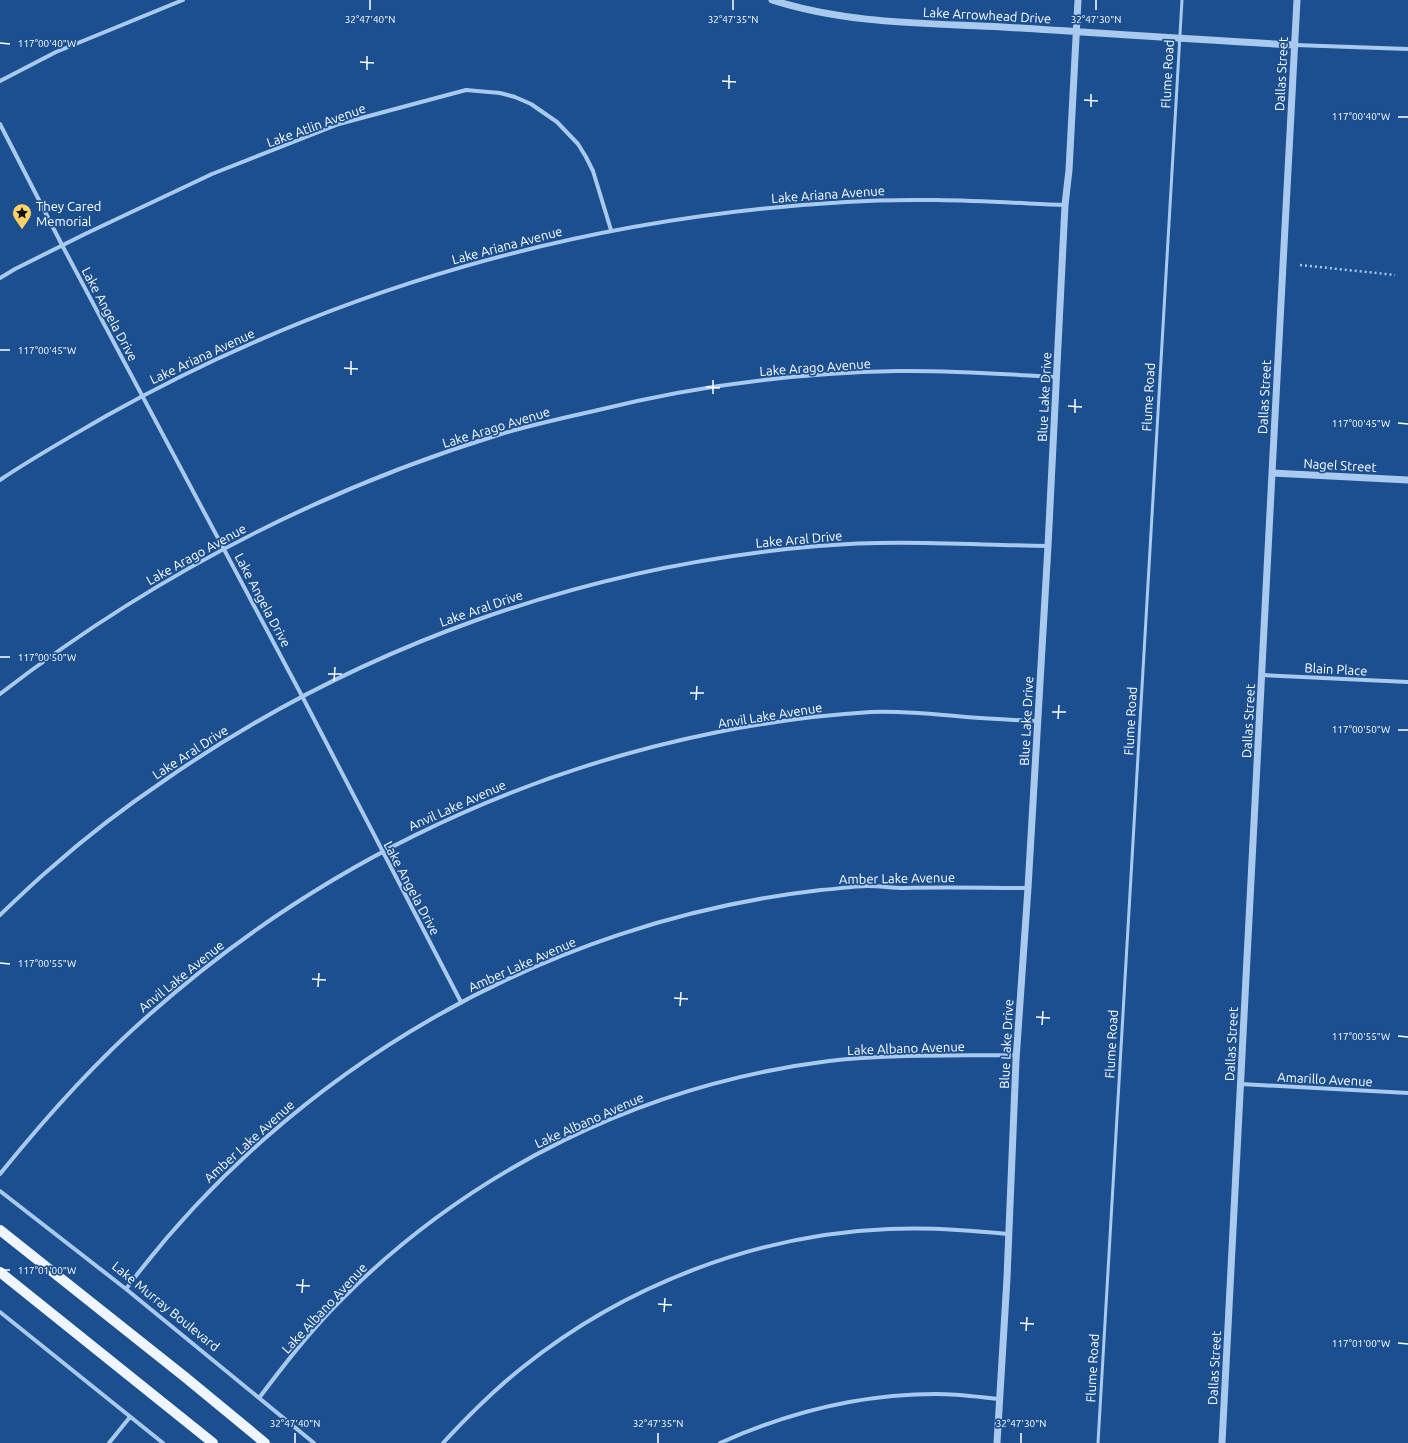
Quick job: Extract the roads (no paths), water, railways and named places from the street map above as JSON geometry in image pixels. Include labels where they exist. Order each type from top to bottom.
[{"type":"main road","points":[[0,1230],[186,1377],[265,1443]]},
{"type":"main road","points":[[0,1272],[213,1443]]},
{"type":"street","points":[[0,80],[56,52],[183,0]]},
{"type":"street","name":"Lake Arrowhead Drive","points":[[772,0],[793,7],[834,16],[883,22],[1295,45]]},
{"type":"street","name":"Blue Lake Drive","points":[[997,1443],[1001,1399],[1017,1055],[1048,546],[1056,377],[1060,336],[1059,321],[1065,205],[1069,170],[1078,0]]},
{"type":"street","name":"Dallas Street","points":[[1222,1443],[1298,0]]},
{"type":"street","points":[[1295,45],[1408,50]]},
{"type":"street","name":"Lake Atlin Avenue","points":[[0,278],[62,245],[184,186],[340,124],[466,90],[500,93],[516,98],[531,104],[557,122],[578,144],[593,171],[611,230]]},
{"type":"street","name":"Lake Angela Drive","points":[[0,124],[62,245],[302,696],[461,1002]]},
{"type":"street","name":"Lake Ariana Avenue","points":[[0,480],[68,438],[143,396],[198,368],[255,342],[357,300],[430,276],[550,243],[611,230],[670,220],[789,205],[909,199],[1065,205]]},
{"type":"street","name":"Lake Arago Avenue","points":[[0,694],[71,641],[121,608],[223,548],[317,503],[383,475],[503,433],[607,407],[664,395],[735,384],[839,374],[897,371],[1056,377]]},
{"type":"street","name":"Nagel Street","points":[[1272,473],[1408,480]]},
{"type":"street","name":"Lake Aral Drive","points":[[0,914],[48,870],[122,810],[210,749],[302,696],[382,656],[451,628],[554,594],[660,568],[713,558],[821,545],[876,542],[1048,546]]},
{"type":"street","name":"Blain Place","points":[[1262,675],[1408,682]]},
{"type":"street","name":"Anvil Lake Avenue","points":[[0,1174],[42,1122],[85,1076],[133,1029],[172,994],[217,958],[278,914],[315,890],[382,851],[436,824],[522,788],[583,766],[634,751],[685,739],[778,722],[870,712],[894,711],[1037,721]]},
{"type":"street","name":"Amber Lake Avenue","points":[[126,1289],[173,1230],[205,1195],[273,1130],[347,1072],[400,1037],[461,1002],[509,978],[552,959],[639,928],[684,915],[790,894],[867,886],[904,888],[954,886],[1028,888]]},
{"type":"street","name":"Lake Albano Avenue","points":[[259,1398],[311,1332],[370,1272],[402,1244],[440,1215],[493,1179],[541,1151],[579,1132],[619,1115],[681,1093],[744,1076],[787,1067],[873,1057],[1017,1055]]},
{"type":"street","name":"Amarillo Avenue","points":[[1240,1084],[1408,1093]]},
{"type":"street","name":"Lake Murray Boulevard","points":[[0,1191],[126,1289],[314,1443]]},
{"type":"street","points":[[442,1443],[494,1391],[524,1366],[555,1344],[587,1322],[620,1303],[692,1270],[769,1246],[848,1232],[928,1228],[1008,1234]]},
{"type":"street","points":[[0,1312],[162,1443]]},
{"type":"street","points":[[720,1443],[778,1419],[809,1410],[847,1402],[904,1395],[936,1394],[969,1395],[1001,1399]]},
{"type":"street","points":[[109,1443],[130,1418]]},
{"type":"lane","name":"Flume Road","points":[[1098,1443],[1182,0]]},
{"type":"place","name":"They Cared Memorial","points":[[22,230]]}]
